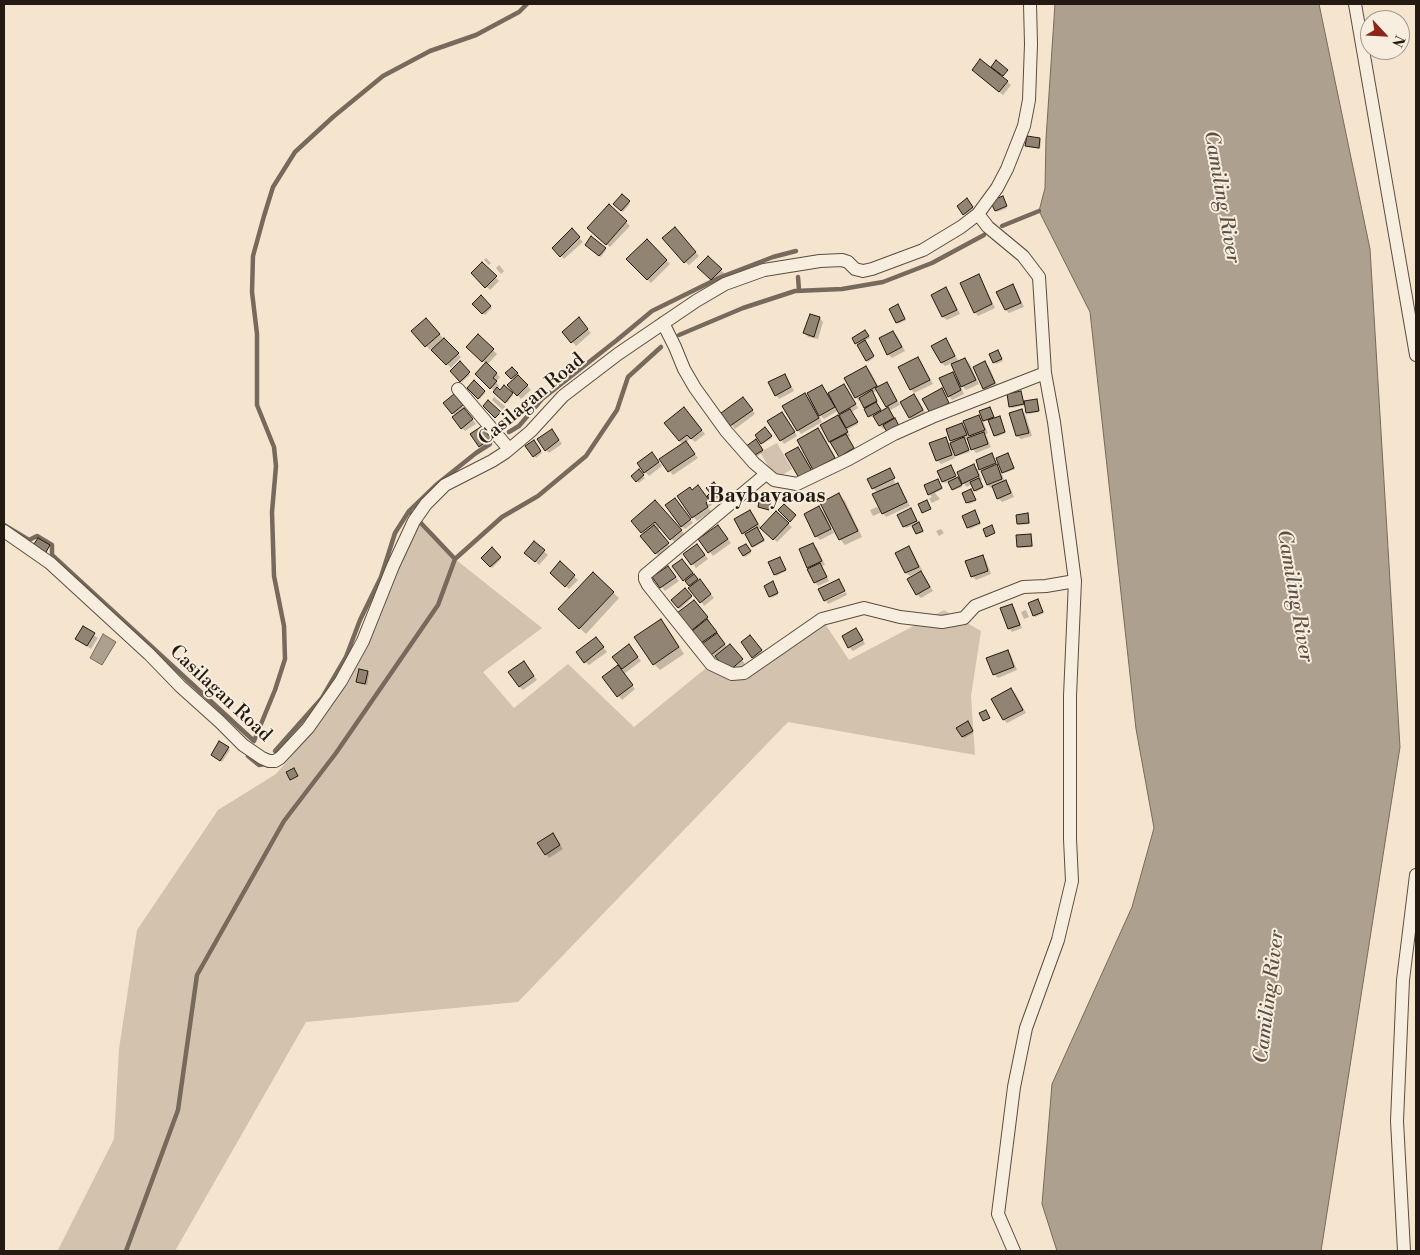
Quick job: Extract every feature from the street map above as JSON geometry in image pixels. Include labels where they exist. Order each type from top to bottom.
[{"type":"street","name":"Casilagan Road","points":[[4,531],[50,563],[149,654],[243,745],[262,758],[276,761],[308,728],[353,660],[363,641],[414,520],[426,504],[445,485],[492,461],[509,449],[530,431],[563,396],[618,354],[696,300],[725,284],[764,270],[820,261],[842,260],[848,262],[855,269],[862,271],[923,250],[961,227],[978,214],[997,188],[1007,169],[1024,126],[1029,100],[1030,4]]},
{"type":"street","points":[[1355,4],[1416,355]]},
{"type":"street","points":[[978,214],[988,227],[1023,256],[1039,277],[1045,373],[1075,581],[1070,696],[1070,839],[1072,881],[1058,940],[1026,1028],[1014,1087],[998,1214],[1014,1251]]},
{"type":"street","points":[[663,323],[694,388],[726,431],[754,463],[774,480],[797,484],[849,459],[894,434],[1045,373]]},
{"type":"street","points":[[458,389],[509,449]]},
{"type":"street","points":[[766,474],[645,575],[644,580],[711,664],[732,674],[744,673],[822,619],[864,608],[900,617],[942,622],[964,618],[975,606],[1023,587],[1046,586],[1075,581]]},
{"type":"street","points":[[1404,1251],[1397,1121],[1403,980],[1416,875]]},
{"type":"shaded area","points":[[777,443],[792,469],[776,479],[760,452]]},
{"type":"shaded area","points":[[416,518],[455,559],[542,628],[483,672],[514,708],[568,664],[634,727],[711,664],[732,674],[822,619],[849,660],[944,610],[981,631],[971,696],[975,755],[788,722],[518,1002],[306,1022],[175,1251],[58,1250],[114,1139],[119,1049],[137,930],[218,810],[276,774],[309,736],[353,660]]},
{"type":"water","name":"Camiling River","points":[[1055,4],[1319,4],[1370,249],[1400,747],[1321,1251],[1057,1251],[1042,1204],[1052,1084],[1132,907],[1154,828],[1136,729],[1090,312],[1039,211],[1045,188],[1046,139]]},
{"type":"water","points":[[103,634],[116,642],[102,665],[90,658]]},
{"type":"building","points":[[980,59],[1008,81],[999,92],[972,70]]},
{"type":"building","points":[[996,60],[1008,70],[1003,76],[991,67]]},
{"type":"building","points":[[1027,136],[1040,138],[1039,148],[1025,146]]},
{"type":"building","points":[[622,194],[630,201],[621,211],[613,204]]},
{"type":"building","points":[[1003,196],[1007,206],[995,211],[990,201]]},
{"type":"building","points":[[967,198],[973,207],[963,215],[957,206]]},
{"type":"building","points":[[609,204],[627,221],[606,245],[587,228]]},
{"type":"building","points":[[675,227],[696,252],[684,263],[662,238]]},
{"type":"building","points":[[572,228],[580,237],[560,257],[552,248]]},
{"type":"building","points":[[591,236],[606,248],[599,256],[585,245]]},
{"type":"building","points":[[647,239],[667,260],[647,280],[626,259]]},
{"type":"building","points":[[708,256],[722,269],[711,280],[697,267]]},
{"type":"building","points":[[482,262],[497,276],[485,288],[471,273]]},
{"type":"building","points":[[979,274],[992,304],[974,313],[960,283]]},
{"type":"building","points":[[1013,284],[1021,303],[1005,310],[996,292]]},
{"type":"building","points":[[946,287],[957,310],[942,317],[931,295]]},
{"type":"building","points":[[481,295],[491,306],[482,314],[472,304]]},
{"type":"building","points":[[898,304],[905,319],[896,323],[889,309]]},
{"type":"building","points":[[810,314],[820,317],[814,337],[803,333]]},
{"type":"building","points":[[579,317],[588,329],[571,343],[562,332]]},
{"type":"building","points":[[426,318],[440,334],[425,347],[411,331]]},
{"type":"building","points":[[865,330],[869,336],[855,344],[852,338]]},
{"type":"building","points":[[893,331],[902,347],[887,355],[879,338]]},
{"type":"building","points":[[478,334],[494,349],[482,362],[466,347]]},
{"type":"building","points":[[444,338],[459,353],[446,365],[431,350]]},
{"type":"building","points":[[946,338],[955,356],[941,363],[931,346]]},
{"type":"building","points":[[865,340],[874,356],[866,361],[857,345]]},
{"type":"building","points":[[998,350],[1002,359],[993,363],[989,354]]},
{"type":"building","points":[[918,357],[930,380],[910,390],[898,367]]},
{"type":"building","points":[[965,358],[976,380],[961,387],[951,364]]},
{"type":"building","points":[[460,361],[470,372],[460,382],[450,371]]},
{"type":"building","points":[[985,361],[995,383],[983,389],[973,367]]},
{"type":"building","points":[[486,362],[497,373],[493,378],[497,381],[490,389],[475,374]]},
{"type":"building","points":[[866,366],[877,386],[855,398],[844,378]]},
{"type":"building","points":[[512,367],[518,373],[511,379],[505,373]]},
{"type":"building","points":[[953,372],[961,390],[948,397],[939,378]]},
{"type":"building","points":[[785,374],[791,387],[775,396],[768,382]]},
{"type":"building","points":[[518,375],[528,385],[517,396],[507,385]]},
{"type":"building","points":[[474,380],[485,391],[478,399],[467,388]]},
{"type":"building","points":[[887,382],[897,401],[886,407],[875,388]]},
{"type":"building","points":[[844,384],[856,404],[839,414],[828,393]]},
{"type":"building","points":[[504,385],[513,393],[505,403],[493,392],[497,387],[500,390]]},
{"type":"building","points":[[822,385],[835,407],[819,416],[807,393]]},
{"type":"building","points":[[942,388],[949,403],[930,413],[922,399]]},
{"type":"building","points":[[872,390],[877,401],[864,408],[859,398]]},
{"type":"building","points":[[1021,391],[1024,404],[1009,407],[1007,394]]},
{"type":"building","points":[[805,393],[819,418],[797,431],[782,406]]},
{"type":"building","points":[[454,394],[463,405],[452,414],[443,403]]},
{"type":"building","points":[[914,394],[923,410],[909,418],[900,402]]},
{"type":"building","points":[[743,397],[753,410],[730,426],[721,413]]},
{"type":"building","points":[[1037,399],[1039,411],[1026,413],[1024,401]]},
{"type":"building","points":[[488,400],[501,412],[495,418],[483,406]]},
{"type":"building","points":[[876,402],[881,410],[868,417],[864,409]]},
{"type":"building","points":[[684,407],[702,430],[691,439],[687,435],[679,441],[664,423]]},
{"type":"building","points":[[888,407],[894,418],[879,426],[873,416]]},
{"type":"building","points":[[990,407],[994,417],[983,421],[979,411]]},
{"type":"building","points":[[464,408],[473,419],[461,429],[452,417]]},
{"type":"building","points":[[850,409],[858,422],[846,428],[839,415]]},
{"type":"building","points":[[1022,409],[1029,433],[1016,436],[1009,413]]},
{"type":"building","points":[[782,412],[795,432],[780,441],[767,421]]},
{"type":"building","points":[[838,415],[848,432],[829,442],[820,425]]},
{"type":"building","points":[[979,415],[985,430],[969,436],[963,421]]},
{"type":"building","points":[[1000,416],[1005,432],[994,436],[988,420]]},
{"type":"building","points":[[895,418],[900,428],[888,434],[883,425]]},
{"type":"building","points":[[962,423],[967,435],[950,441],[946,429]]},
{"type":"building","points":[[482,426],[491,438],[479,447],[470,434]]},
{"type":"building","points":[[765,427],[772,436],[761,444],[755,435]]},
{"type":"building","points":[[818,428],[835,458],[813,470],[797,440]]},
{"type":"building","points":[[552,429],[559,440],[545,451],[537,439]]},
{"type":"building","points":[[984,432],[988,444],[971,450],[967,438]]},
{"type":"building","points":[[846,434],[854,448],[839,457],[830,442]]},
{"type":"building","points":[[946,437],[952,455],[936,461],[929,443]]},
{"type":"building","points":[[964,437],[969,450],[955,456],[950,443]]},
{"type":"building","points":[[756,439],[763,450],[752,457],[745,447]]},
{"type":"building","points":[[534,440],[541,451],[533,457],[525,446]]},
{"type":"building","points":[[686,441],[695,454],[668,472],[659,459]]},
{"type":"building","points":[[798,447],[812,471],[799,478],[785,454]]},
{"type":"building","points":[[652,452],[659,462],[644,473],[637,463]]},
{"type":"building","points":[[992,453],[996,463],[979,470],[976,460]]},
{"type":"building","points":[[1008,453],[1014,468],[1002,473],[996,458]]},
{"type":"building","points":[[974,464],[979,476],[962,484],[957,472]]},
{"type":"building","points":[[997,464],[1002,479],[987,485],[981,471]]},
{"type":"building","points":[[951,465],[956,476],[942,482],[937,471]]},
{"type":"building","points":[[890,468],[895,478],[872,489],[867,479]]},
{"type":"building","points":[[639,469],[644,475],[636,482],[631,476]]},
{"type":"building","points":[[958,477],[962,485],[952,490],[948,482]]},
{"type":"building","points":[[979,478],[983,487],[974,491],[970,482]]},
{"type":"building","points":[[938,479],[942,488],[928,495],[924,485]]},
{"type":"building","points":[[1006,480],[1011,493],[997,499],[992,486]]},
{"type":"building","points":[[714,482],[722,493],[711,501],[707,496],[710,493],[706,488]]},
{"type":"building","points":[[898,483],[907,502],[882,514],[872,494]]},
{"type":"building","points":[[698,485],[709,500],[706,503],[708,507],[692,518],[677,496],[690,487],[692,490]]},
{"type":"building","points":[[971,489],[976,500],[966,503],[962,493]]},
{"type":"building","points":[[839,493],[858,531],[839,540],[820,503]]},
{"type":"building","points":[[760,496],[771,498],[769,510],[758,507]]},
{"type":"building","points":[[675,498],[691,519],[681,527],[665,505]]},
{"type":"building","points":[[655,500],[682,530],[670,540],[655,522],[641,533],[631,521]]},
{"type":"building","points":[[927,500],[931,509],[922,513],[918,504]]},
{"type":"building","points":[[784,504],[796,515],[790,522],[778,510]]},
{"type":"building","points":[[819,506],[831,529],[815,537],[804,514]]},
{"type":"building","points":[[911,508],[917,521],[903,527],[897,515]]},
{"type":"building","points":[[750,510],[758,524],[742,534],[734,519]]},
{"type":"building","points":[[975,510],[980,523],[967,528],[962,516]]},
{"type":"building","points":[[776,511],[789,523],[773,540],[760,528]]},
{"type":"building","points":[[1028,513],[1029,523],[1017,524],[1016,515]]},
{"type":"building","points":[[919,522],[923,531],[916,534],[912,526]]},
{"type":"building","points":[[654,525],[669,543],[655,554],[640,536]]},
{"type":"building","points":[[718,525],[728,539],[708,553],[698,539]]},
{"type":"building","points":[[992,525],[995,533],[986,537],[983,529]]},
{"type":"building","points":[[757,527],[764,540],[752,547],[745,534]]},
{"type":"building","points":[[1031,534],[1032,546],[1017,547],[1016,535]]},
{"type":"building","points":[[38,538],[50,545],[45,554],[32,547]]},
{"type":"building","points":[[534,541],[545,550],[535,562],[524,553]]},
{"type":"building","points":[[813,543],[822,561],[807,568],[799,549]]},
{"type":"building","points":[[697,544],[705,555],[691,565],[683,554]]},
{"type":"building","points":[[746,544],[751,551],[743,556],[738,548]]},
{"type":"building","points":[[909,546],[919,567],[905,573],[895,553]]},
{"type":"building","points":[[492,547],[501,557],[490,567],[481,558]]},
{"type":"building","points":[[983,555],[988,571],[971,577],[965,561]]},
{"type":"building","points":[[780,557],[786,570],[774,575],[768,562]]},
{"type":"building","points":[[682,559],[693,573],[683,581],[672,566]]},
{"type":"building","points":[[560,561],[575,575],[565,587],[550,573]]},
{"type":"building","points":[[820,563],[827,577],[814,583],[807,569]]},
{"type":"building","points":[[668,566],[676,577],[660,588],[652,577]]},
{"type":"building","points":[[921,571],[930,587],[916,595],[907,579]]},
{"type":"building","points":[[593,572],[614,592],[579,629],[558,609]]},
{"type":"building","points":[[694,574],[698,579],[689,586],[685,581]]},
{"type":"building","points":[[700,579],[711,594],[700,603],[688,588]]},
{"type":"building","points":[[839,579],[845,591],[824,601],[818,589]]},
{"type":"building","points":[[773,581],[778,593],[769,597],[764,586]]},
{"type":"building","points":[[685,588],[692,596],[678,608],[671,600]]},
{"type":"building","points":[[1038,599],[1043,612],[1033,616],[1028,603]]},
{"type":"building","points":[[694,600],[708,617],[691,631],[677,613]]},
{"type":"building","points":[[1012,604],[1020,625],[1008,629],[1000,608]]},
{"type":"building","points":[[661,619],[679,647],[653,665],[634,637]]},
{"type":"building","points":[[707,619],[717,632],[701,643],[692,631]]},
{"type":"building","points":[[83,626],[95,633],[87,646],[75,639]]},
{"type":"building","points":[[856,628],[863,640],[848,648],[842,636]]},
{"type":"building","points":[[717,633],[725,644],[711,655],[702,644]]},
{"type":"building","points":[[750,635],[762,650],[752,658],[741,642]]},
{"type":"building","points":[[596,637],[604,647],[584,663],[576,652]]},
{"type":"building","points":[[629,644],[638,657],[622,669],[612,657]]},
{"type":"building","points":[[730,644],[743,659],[728,672],[715,656]]},
{"type":"building","points":[[1008,650],[1014,667],[993,675],[986,658]]},
{"type":"building","points":[[524,661],[534,676],[519,687],[508,672]]},
{"type":"building","points":[[618,665],[633,685],[617,697],[602,677]]},
{"type":"building","points":[[359,669],[368,671],[365,684],[356,682]]},
{"type":"building","points":[[1011,688],[1023,710],[1003,720],[991,699]]},
{"type":"building","points":[[986,710],[990,718],[983,721],[979,713]]},
{"type":"building","points":[[968,721],[973,731],[962,737],[956,728]]},
{"type":"building","points":[[219,741],[229,747],[220,761],[211,755]]},
{"type":"building","points":[[294,768],[298,776],[290,780],[286,772]]},
{"type":"building","points":[[553,833],[560,845],[545,855],[537,843]]},
{"type":"waterway","points":[[4,525],[29,540],[37,536],[52,545],[52,555],[254,741],[275,690],[285,659],[284,626],[274,576],[272,512],[276,466],[274,447],[257,405],[257,334],[252,292],[253,256],[273,187],[295,152],[333,117],[383,76],[430,51],[476,35],[519,12],[527,4]]},
{"type":"waterway","points":[[1002,226],[1039,211]]},
{"type":"waterway","points":[[679,335],[743,308],[795,291],[842,289],[883,282],[932,263],[984,235]]},
{"type":"waterway","points":[[509,432],[519,426],[542,399],[652,311],[721,277],[773,257],[796,251]]},
{"type":"waterway","points":[[798,277],[799,290]]},
{"type":"waterway","points":[[455,559],[502,517],[538,496],[586,456],[617,410],[628,377],[661,347]]},
{"type":"waterway","points":[[414,516],[409,511],[436,485],[490,444]]},
{"type":"waterway","points":[[275,751],[322,698],[346,657],[360,620],[381,577],[395,533],[409,511]]},
{"type":"waterway","points":[[126,1251],[178,1110],[197,975],[284,821],[336,753],[438,605],[455,559],[419,521]]},
{"type":"waterway","points":[[248,756],[259,765],[265,764]]},
{"type":"district","name":"Baybayaoas","points":[[767,497]]}]
